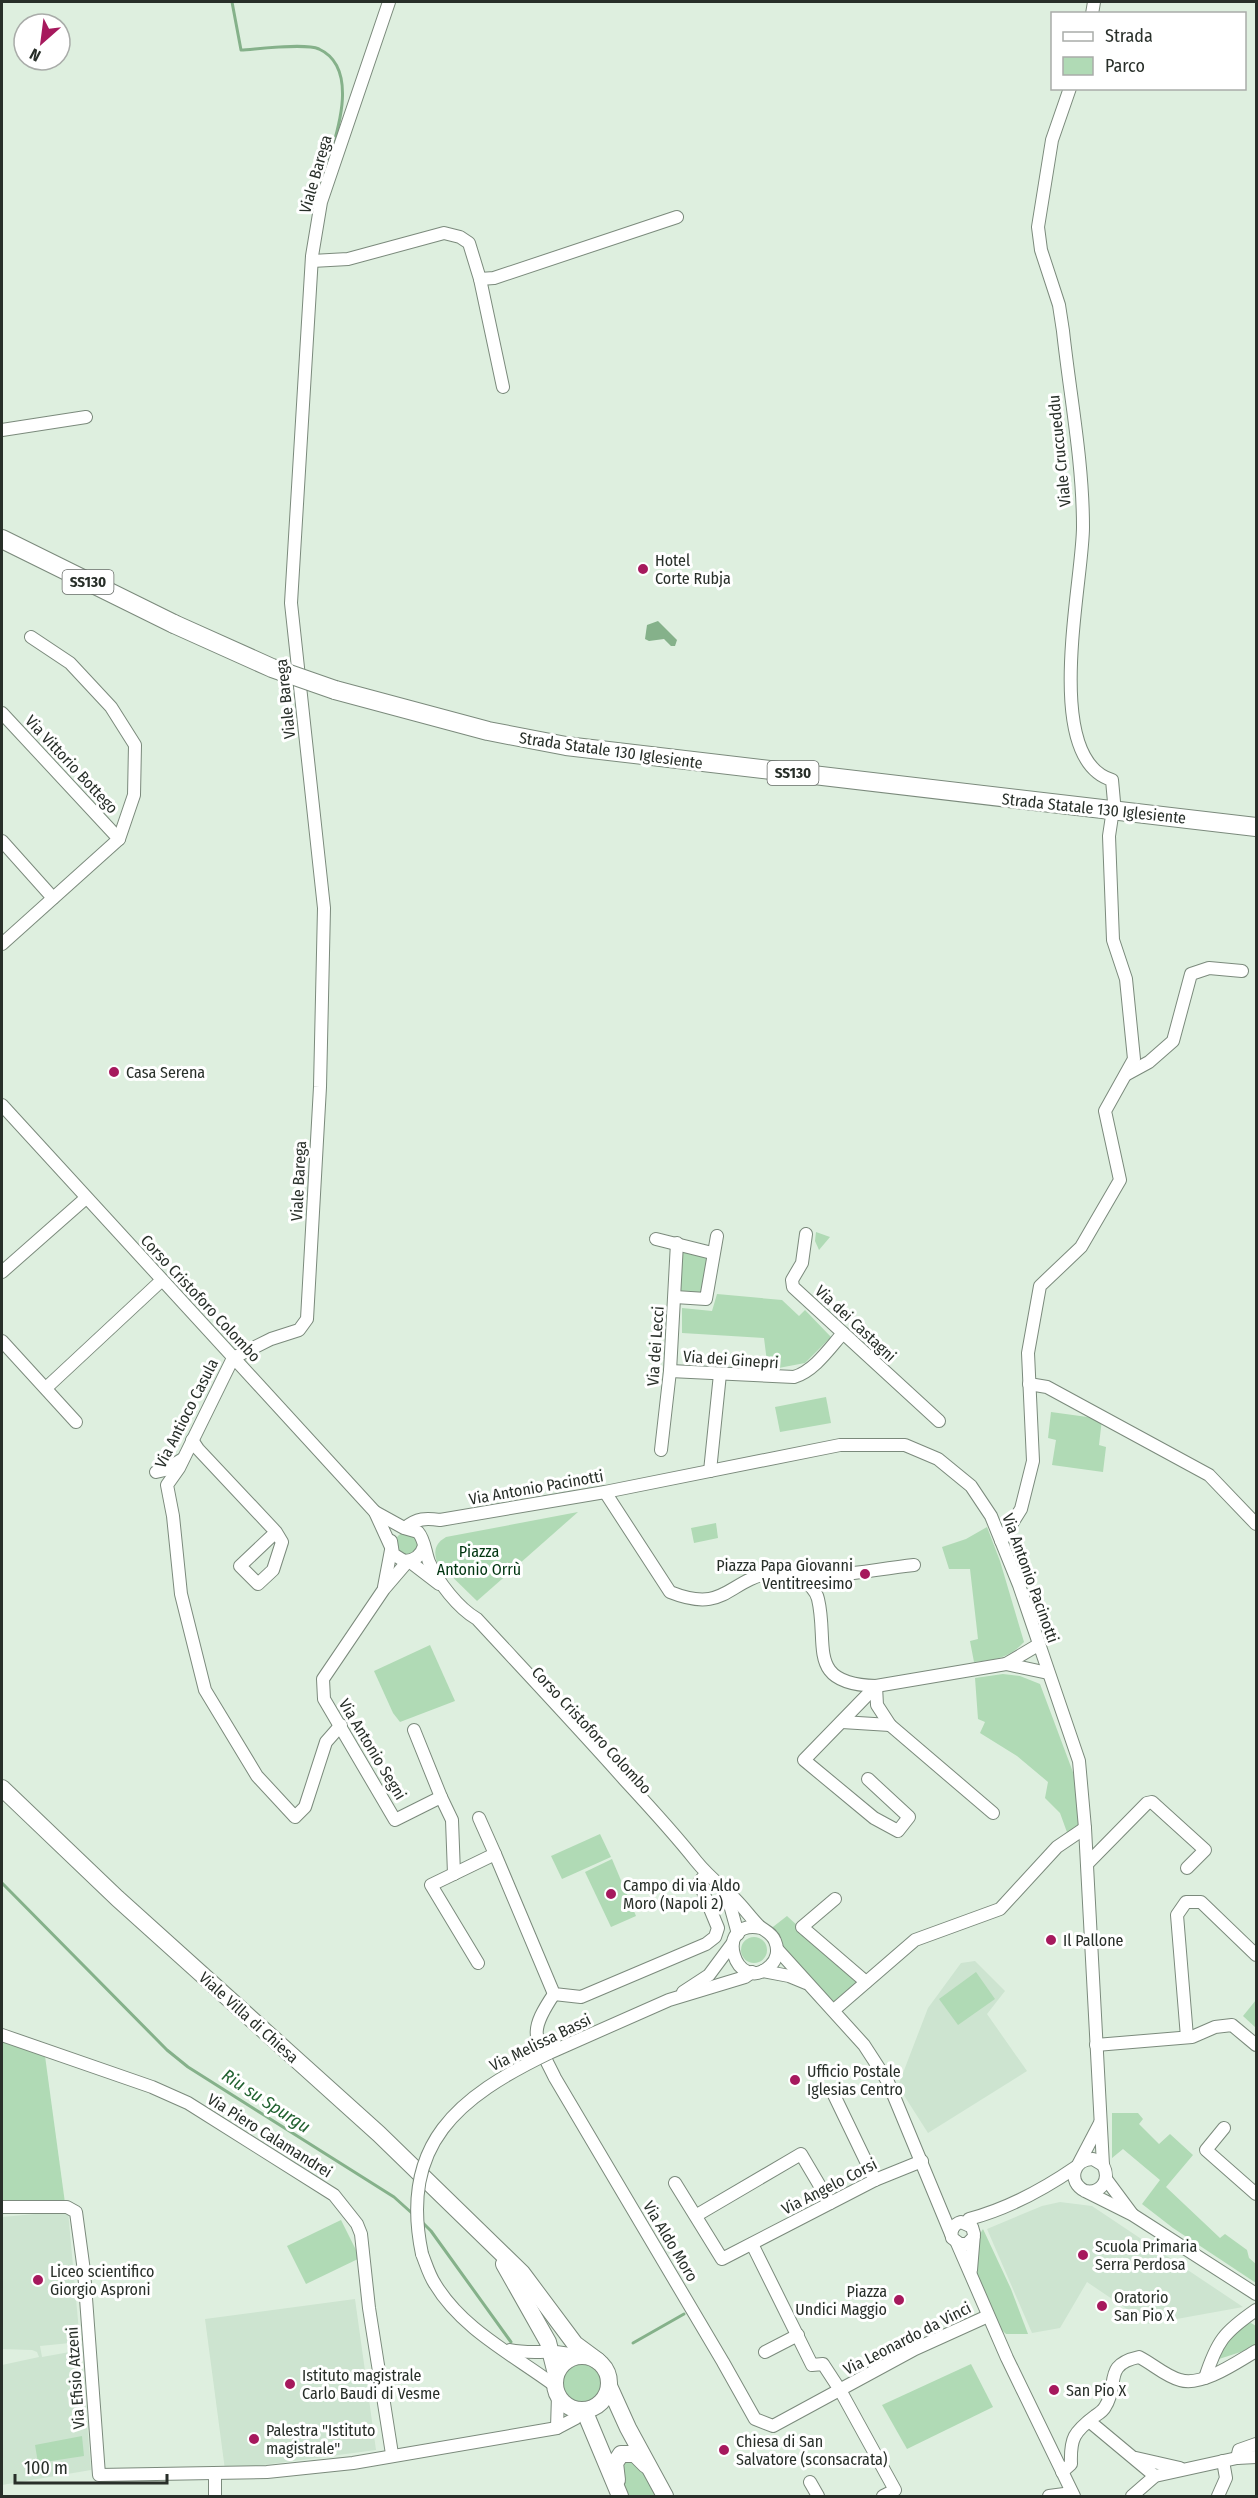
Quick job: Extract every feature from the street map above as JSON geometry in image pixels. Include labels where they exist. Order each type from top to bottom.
[{"type":"highway","name":"Strada Statale 130 Iglesiente","points":[[2,539],[174,624],[272,668],[334,690],[488,731],[566,746],[1257,827]]},
{"type":"main road","name":"Viale Villa di Chiesa","points":[[2,1788],[117,1898],[379,2134],[522,2273],[575,2344],[598,2361]]},
{"type":"main road","name":"Viale Villa di Chiesa","points":[[495,2247],[546,2337],[556,2385]]},
{"type":"main road","points":[[609,2386],[601,2402],[582,2410],[567,2406],[556,2385],[566,2360],[576,2356],[588,2356],[598,2361],[607,2372],[609,2386],[628,2428],[665,2496]]},
{"type":"main road","points":[[582,2410],[619,2493]]},
{"type":"main road","points":[[619,2493],[615,2463],[621,2454],[635,2454],[652,2470]]},
{"type":"street","name":"Viale Barega","points":[[233,1358],[271,1339],[299,1330],[307,1319],[320,1087],[324,908],[291,603],[312,261],[321,202],[388,2]]},
{"type":"street","name":"Viale Cruccueddu","points":[[1069,90],[1052,140],[1038,226],[1041,250],[1059,305],[1081,494],[1083,528],[1070,680],[1074,727],[1093,771],[1100,777],[1112,780],[1114,802]]},
{"type":"street","points":[[480,279],[494,278],[677,217]]},
{"type":"street","points":[[312,261],[348,259],[444,233],[460,237],[469,243],[480,279],[503,387]]},
{"type":"street","points":[[2,430],[86,417]]},
{"type":"street","points":[[2,944],[118,839],[135,795],[135,745],[111,707],[70,663],[31,637]]},
{"type":"street","name":"Via Vittorio Bottego","points":[[2,713],[118,839]]},
{"type":"street","points":[[1001,1541],[1021,1509],[1034,1461],[1028,1353],[1040,1286],[1081,1247],[1120,1180],[1105,1111],[1134,1059],[1126,979],[1113,940],[1109,836],[1112,816]]},
{"type":"street","points":[[2,841],[54,898]]},
{"type":"street","points":[[1125,1074],[1149,1062],[1173,1041],[1191,974],[1209,968],[1242,971]]},
{"type":"street","name":"Corso Cristoforo Colombo","points":[[4,1114],[86,1198],[375,1512],[405,1528],[418,1532],[430,1564],[449,1592],[468,1614],[477,1619],[566,1715],[702,1869],[734,1898],[761,1928],[773,1936],[777,1949],[864,2045],[888,2082],[988,2316],[1073,2495]]},
{"type":"street","points":[[2,1272],[86,1198]]},
{"type":"street","name":"Via dei Castagni","points":[[806,1234],[802,1263],[792,1280],[793,1287],[939,1421]]},
{"type":"street","points":[[675,1297],[706,1299],[712,1253],[717,1236]]},
{"type":"street","points":[[656,1239],[712,1253]]},
{"type":"street","name":"Via dei Lecci","points":[[661,1450],[670,1371],[678,1243]]},
{"type":"street","points":[[46,1388],[162,1280]]},
{"type":"street","name":"Via dei Ginepri","points":[[670,1371],[786,1378],[801,1375],[816,1363],[843,1333]]},
{"type":"street","points":[[2,1341],[76,1422]]},
{"type":"street","name":"Via Antioco Casula","points":[[233,1358],[179,1468],[167,1485],[173,1516],[181,1589],[205,1690],[256,1776],[295,1817],[305,1807],[326,1742],[341,1725]]},
{"type":"street","points":[[710,1471],[720,1374]]},
{"type":"street","points":[[1029,1384],[1047,1387],[1209,1475],[1257,1524]]},
{"type":"street","points":[[192,1440],[276,1532],[282,1542],[280,1555],[273,1570],[258,1584],[240,1566],[276,1532]]},
{"type":"street","name":"Via Antonio Pacinotti","points":[[405,1528],[414,1521],[426,1518],[440,1520],[605,1492],[840,1445],[904,1446],[938,1459],[971,1486],[991,1516],[1001,1541],[1079,1761],[1085,1828],[1103,2165]]},
{"type":"street","points":[[156,1472],[165,1470],[181,1460]]},
{"type":"street","points":[[605,1492],[670,1592],[685,1598],[703,1600],[723,1597],[758,1576],[773,1572],[801,1577],[914,1565]]},
{"type":"street","name":"Corso Cristoforo Colombo","points":[[375,1512],[396,1557],[409,1561],[449,1592]]},
{"type":"street","points":[[409,1561],[419,1556],[428,1530],[440,1520]]},
{"type":"street","points":[[391,1549],[395,1533],[405,1528]]},
{"type":"street","name":"Via Antonio Segni","points":[[384,1589],[391,1549]]},
{"type":"street","name":"Via Antonio Segni","points":[[409,1561],[384,1589],[323,1678],[324,1699],[395,1820],[441,1797]]},
{"type":"street","points":[[801,1577],[812,1587],[818,1598],[822,1650],[828,1667],[841,1681],[858,1686],[876,1686],[1006,1664],[1038,1645]]},
{"type":"street","points":[[1006,1664],[1048,1673]]},
{"type":"street","points":[[868,1779],[909,1818],[898,1831],[874,1818],[804,1760],[876,1686]]},
{"type":"street","points":[[876,1686],[877,1705],[890,1725],[993,1814]]},
{"type":"street","points":[[842,1722],[890,1725]]},
{"type":"street","points":[[414,1730],[452,1820],[454,1874]]},
{"type":"street","points":[[1087,1864],[1147,1803],[1152,1802],[1205,1850],[1187,1868]]},
{"type":"street","points":[[479,1818],[554,1994],[581,1997],[706,1944],[716,1937],[718,1928],[699,1882],[702,1869]]},
{"type":"street","points":[[834,2010],[915,1940],[1000,1909],[1057,1847],[1085,1828]]},
{"type":"street","points":[[478,1963],[431,1885],[495,1854]]},
{"type":"street","name":"Corso Cristoforo Colombo","points":[[720,1887],[729,1905],[735,1939],[732,1955],[735,1962],[741,1968],[789,1976],[810,1984]]},
{"type":"street","points":[[835,1899],[802,1928],[866,1982]]},
{"type":"street","points":[[1186,2037],[1177,1915],[1186,1902],[1201,1902],[1257,1955]]},
{"type":"street","points":[[735,1939],[749,1928],[761,1928]]},
{"type":"street","name":"Via Melissa Bassi","points":[[669,2000],[709,1975],[735,1939]]},
{"type":"street","points":[[758,1971],[774,1962],[777,1949]]},
{"type":"street","name":"Via Melissa Bassi","points":[[556,2385],[474,2330],[434,2283],[422,2254],[416,2226],[417,2192],[428,2153],[440,2132],[455,2113],[482,2090],[549,2053],[669,2000],[758,1971]]},
{"type":"street","name":"Via Aldo Moro","points":[[554,1994],[538,2017],[535,2037],[555,2078],[755,2419],[773,2426],[840,2390]]},
{"type":"street","points":[[1096,2045],[1186,2037],[1215,2027],[1232,2025],[1257,2045]]},
{"type":"street","name":"Via Piero Calamandrei","points":[[2,2035],[152,2087],[188,2103],[334,2195],[357,2224],[361,2234],[369,2308],[392,2454]]},
{"type":"street","points":[[834,2095],[875,2181]]},
{"type":"street","points":[[1100,2122],[1078,2165],[1074,2180],[1082,2190],[1133,2215],[1257,2294]]},
{"type":"street","points":[[1224,2128],[1206,2150],[1257,2194]]},
{"type":"street","points":[[675,2183],[697,2215],[801,2154],[831,2203]]},
{"type":"street","points":[[983,2215],[974,2236],[966,2244],[954,2239],[955,2225],[1048,2187],[1078,2165],[1093,2159],[1103,2165],[1106,2179],[1133,2215]]},
{"type":"street","name":"Via Angelo Corsi","points":[[697,2215],[722,2259],[875,2181],[922,2161]]},
{"type":"street","points":[[1048,2187],[1096,2191],[1106,2179]]},
{"type":"street","name":"Corso Cristoforo Colombo","points":[[937,2199],[964,2222]]},
{"type":"street","name":"Via Efisio Atzeni","points":[[2,2207],[67,2207],[76,2212],[84,2271],[99,2475],[267,2472],[352,2463],[392,2454],[556,2428]]},
{"type":"street","points":[[964,2222],[972,2227],[974,2236]]},
{"type":"street","name":"Corso Cristoforo Colombo","points":[[971,2275],[974,2236]]},
{"type":"street","points":[[752,2244],[812,2365],[823,2364],[840,2390],[895,2490],[883,2496]]},
{"type":"street","points":[[1205,2378],[1215,2349],[1231,2329],[1256,2312]]},
{"type":"street","name":"Via Leonardo da Vinci","points":[[840,2390],[915,2349],[988,2316]]},
{"type":"street","points":[[765,2352],[798,2335]]},
{"type":"street","name":"Via Melissa Bassi","points":[[502,2348],[525,2353],[566,2352],[576,2356]]},
{"type":"street","points":[[1062,2472],[1071,2464],[1071,2447],[1076,2432],[1105,2408],[1114,2372],[1125,2360],[1139,2357],[1181,2381],[1205,2378],[1257,2351]]},
{"type":"street","points":[[556,2385],[556,2428],[576,2418],[582,2410]]},
{"type":"street","points":[[1089,2421],[1155,2476]]},
{"type":"street","points":[[1237,2458],[1239,2450],[1257,2444]]},
{"type":"street","points":[[1054,2455],[1071,2447]]},
{"type":"street","points":[[1132,2457],[1184,2469]]},
{"type":"street","points":[[1132,2496],[1155,2476],[1237,2458],[1257,2457]]},
{"type":"street","points":[[1218,2496],[1226,2478],[1223,2461]]},
{"type":"street","points":[[215,2473],[215,2496]]},
{"type":"street","points":[[810,2482],[818,2496]]},
{"type":"street","points":[[1049,2496],[1073,2495]]},
{"type":"shaded area","points":[[658,621],[677,640],[675,646],[671,646],[664,639],[649,641],[645,639],[647,625]]},
{"type":"shaded area","points":[[975,1961],[1005,1991],[987,2014],[1027,2071],[928,2133],[898,2086],[928,2008],[961,1963]]},
{"type":"shaded area","name":"Scuola Primaria Serra Perdosa","points":[[1060,2202],[1092,2206],[1243,2307],[1149,2324],[1087,2282],[1060,2328],[1032,2333],[987,2229],[1042,2206]]},
{"type":"shaded area","points":[[68,2211],[80,2342],[40,2346],[42,2357],[81,2350],[91,2470],[2,2485],[2,2365],[39,2357],[37,2352],[32,2350],[2,2349],[2,2217]]},
{"type":"shaded area","name":"Istituto magistrale Carlo Baudi di Vesme","points":[[355,2299],[376,2450],[225,2470],[205,2319]]},
{"type":"green space","points":[[816,1232],[830,1237],[819,1250],[815,1241]]},
{"type":"green space","points":[[681,1251],[709,1256],[703,1296],[678,1294]]},
{"type":"green space","points":[[717,1294],[782,1300],[799,1316],[805,1310],[831,1337],[805,1363],[768,1370],[764,1338],[682,1333],[682,1308],[712,1311]]},
{"type":"green space","points":[[826,1397],[831,1423],[780,1432],[775,1407]]},
{"type":"green space","points":[[1051,1412],[1102,1419],[1099,1445],[1106,1447],[1103,1472],[1052,1465],[1056,1440],[1048,1438]]},
{"type":"green space","name":"Piazza Antonio Orrù","points":[[578,1512],[477,1601],[437,1562],[436,1547],[446,1537]]},
{"type":"green space","points":[[716,1523],[718,1538],[694,1543],[691,1528]]},
{"type":"green space","points":[[987,1527],[1000,1561],[1024,1642],[1013,1652],[1002,1657],[974,1662],[970,1641],[978,1639],[970,1569],[949,1569],[942,1547],[966,1539]]},
{"type":"green space","points":[[407,1532],[416,1535],[419,1544],[416,1553],[407,1556],[398,1553],[395,1544],[398,1535]]},
{"type":"green space","points":[[430,1645],[455,1701],[400,1722],[393,1713],[374,1671]]},
{"type":"green space","points":[[1003,1674],[1020,1676],[1040,1684],[1077,1783],[1082,1827],[1068,1835],[1060,1813],[1045,1798],[1048,1782],[1017,1756],[980,1733],[985,1722],[978,1719],[975,1678]]},
{"type":"green space","name":"Campo di via Aldo Moro (Napoli 2)","points":[[600,1834],[611,1857],[562,1879],[551,1856]]},
{"type":"green space","name":"Campo di via Aldo Moro (Napoli 2)","points":[[612,1859],[636,1916],[611,1927],[585,1872]]},
{"type":"green space","points":[[787,1916],[860,1983],[834,2005],[779,1948],[769,1930]]},
{"type":"green space","points":[[754,1937],[763,1941],[767,1950],[763,1959],[754,1963],[745,1959],[741,1950],[745,1941]]},
{"type":"green space","points":[[976,1972],[995,1999],[958,2025],[939,1999]]},
{"type":"green space","points":[[1256,2000],[1256,2028],[1243,2016]]},
{"type":"green space","points":[[2,2040],[45,2056],[65,2203],[2,2204]]},
{"type":"green space","points":[[1112,2113],[1138,2113],[1143,2119],[1139,2124],[1159,2144],[1170,2134],[1193,2155],[1166,2187],[1220,2238],[1225,2234],[1247,2250],[1249,2258],[1256,2264],[1256,2283],[1173,2228],[1142,2204],[1160,2180],[1123,2149],[1112,2158]]},
{"type":"green space","points":[[341,2220],[360,2258],[306,2284],[287,2246]]},
{"type":"green space","points":[[983,2229],[1011,2289],[1028,2334],[1006,2334],[989,2312],[983,2299],[975,2269],[975,2255]]},
{"type":"green space","points":[[1251,2323],[1256,2326],[1256,2347],[1219,2359],[1219,2347],[1241,2324]]},
{"type":"green space","points":[[582,2363],[590,2364],[596,2369],[601,2375],[601,2391],[596,2397],[590,2402],[582,2403],[574,2402],[568,2397],[563,2391],[562,2383],[563,2375],[568,2369],[574,2364]]},
{"type":"green space","points":[[971,2364],[993,2407],[907,2449],[882,2405]]},
{"type":"green space","points":[[82,2436],[84,2456],[38,2463],[35,2445]]},
{"type":"green space","points":[[634,2458],[658,2496],[624,2496],[618,2466],[625,2459]]},
{"type":"waterway","points":[[232,2],[241,50],[293,46],[312,47],[331,58],[338,69],[342,84],[341,115],[329,159]]},
{"type":"waterway","name":"Riu su Spurgu","points":[[2,1883],[167,2050],[188,2067],[394,2197],[414,2215]]},
{"type":"waterway","name":"Riu su Spurgu","points":[[423,2223],[511,2342]]},
{"type":"waterway","name":"Riu su Spurgu","points":[[633,2343],[684,2314]]},
{"type":"place","name":"Hotel Corte Rubja","points":[[643,569]]},
{"type":"place","name":"Casa Serena","points":[[114,1072]]},
{"type":"place","name":"Piazza Papa Giovanni Ventitreesimo","points":[[865,1574]]},
{"type":"place","name":"Campo di via Aldo Moro (Napoli 2)","points":[[611,1894]]},
{"type":"place","name":"Il Pallone","points":[[1051,1940]]},
{"type":"place","name":"Ufficio Postale Iglesias Centro","points":[[795,2080]]},
{"type":"place","name":"Scuola Primaria Serra Perdosa","points":[[1083,2255]]},
{"type":"place","name":"Liceo scientifico Giorgio Asproni","points":[[38,2280]]},
{"type":"place","name":"Piazza Undici Maggio","points":[[899,2300]]},
{"type":"place","name":"Oratorio San Pio X","points":[[1102,2306]]},
{"type":"place","name":"Istituto magistrale Carlo Baudi di Vesme","points":[[290,2384]]},
{"type":"place","name":"San Pio X","points":[[1054,2390]]},
{"type":"place","name":"Palestra \"Istituto magistrale\"","points":[[254,2439]]},
{"type":"place","name":"Chiesa di San Salvatore (sconsacrata)","points":[[724,2450]]}]
